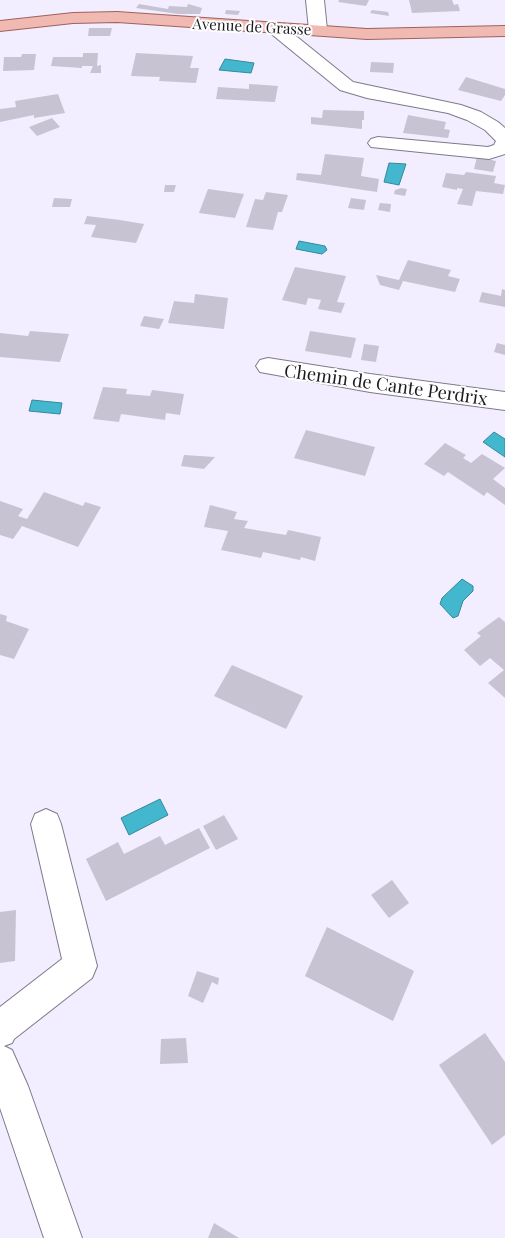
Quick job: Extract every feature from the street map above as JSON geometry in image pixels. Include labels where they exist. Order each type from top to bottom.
[{"type":"main road","name":"Avenue de Grasse","points":[[0,26],[73,18],[117,17],[368,34],[505,31]]},
{"type":"street","points":[[315,0],[318,30]]},
{"type":"street","points":[[275,28],[347,87],[388,97],[447,107],[468,114],[498,130],[505,140],[502,149],[489,153],[378,143]]},
{"type":"street","name":"Chemin de Cante Perdrix","points":[[268,366],[370,383],[505,401]]},
{"type":"street","points":[[0,1031],[0,1028],[80,966],[46,824]]},
{"type":"street","points":[[0,1062],[63,1238]]},
{"type":"water","points":[[225,59],[254,63],[251,73],[219,70]]},
{"type":"water","points":[[389,163],[406,164],[399,185],[384,182]]},
{"type":"water","points":[[299,241],[325,246],[327,250],[322,254],[296,249]]},
{"type":"water","points":[[32,400],[62,403],[60,414],[29,411]]},
{"type":"water","points":[[494,432],[505,439],[505,457],[483,442]]},
{"type":"water","points":[[462,579],[473,586],[473,591],[463,601],[458,616],[453,618],[440,604],[442,598]]},
{"type":"water","points":[[160,799],[168,815],[129,835],[121,818]]},
{"type":"building","points":[[339,0],[369,0],[366,6],[338,2]]},
{"type":"building","points":[[409,0],[452,0],[454,5],[458,4],[460,11],[412,13]]},
{"type":"building","points":[[139,4],[168,9],[169,6],[187,7],[188,4],[202,8],[200,14],[178,14],[136,8]]},
{"type":"building","points":[[226,10],[240,11],[238,15],[225,14]]},
{"type":"building","points":[[372,10],[388,12],[389,16],[370,13]]},
{"type":"building","points":[[89,28],[112,28],[110,36],[88,36]]},
{"type":"building","points":[[83,53],[98,53],[97,66],[101,65],[101,73],[90,73],[93,66],[82,66],[82,68],[51,66],[53,57],[83,57]]},
{"type":"building","points":[[136,53],[193,56],[190,68],[199,68],[196,83],[159,81],[160,77],[131,76]]},
{"type":"building","points":[[22,54],[36,54],[34,70],[3,71],[4,57],[21,57]]},
{"type":"building","points":[[371,62],[394,63],[393,73],[370,72]]},
{"type":"building","points":[[466,77],[505,89],[505,95],[501,101],[458,90]]},
{"type":"building","points":[[249,84],[278,86],[275,102],[216,99],[218,87],[249,89]]},
{"type":"building","points":[[58,94],[65,113],[34,118],[34,115],[0,122],[0,109],[16,107],[15,101]]},
{"type":"building","points":[[323,110],[364,111],[362,129],[311,124],[311,117],[322,118]]},
{"type":"building","points":[[408,115],[446,122],[444,129],[450,130],[448,138],[403,133]]},
{"type":"building","points":[[52,118],[60,127],[37,136],[29,127]]},
{"type":"building","points":[[325,154],[364,158],[361,176],[379,179],[377,192],[296,180],[297,173],[321,175]]},
{"type":"building","points":[[477,157],[496,161],[493,172],[474,169]]},
{"type":"building","points":[[466,172],[496,176],[494,183],[505,185],[503,194],[476,191],[472,206],[457,204],[463,189],[457,188],[457,190],[442,187],[446,173],[464,175]]},
{"type":"building","points":[[165,185],[176,185],[174,192],[164,192]]},
{"type":"building","points":[[208,189],[244,194],[235,218],[199,213]]},
{"type":"building","points":[[407,189],[405,196],[394,194],[395,190]]},
{"type":"building","points":[[266,192],[288,195],[282,212],[278,212],[273,230],[246,227],[255,199],[263,200]]},
{"type":"building","points":[[54,198],[72,199],[70,207],[52,207]]},
{"type":"building","points":[[351,198],[366,200],[364,210],[348,208]]},
{"type":"building","points":[[380,203],[391,204],[390,212],[378,210]]},
{"type":"building","points":[[87,216],[144,224],[136,243],[91,237],[96,225],[84,224]]},
{"type":"building","points":[[408,260],[451,270],[448,276],[460,279],[455,292],[403,281],[399,290],[380,285],[376,275],[399,280]]},
{"type":"building","points":[[295,267],[346,276],[337,302],[345,303],[341,313],[318,309],[321,300],[308,298],[306,305],[282,300]]},
{"type":"building","points":[[502,289],[505,290],[505,307],[479,302],[482,292],[501,296]]},
{"type":"building","points":[[195,294],[228,298],[224,329],[168,323],[174,301],[194,303]]},
{"type":"building","points":[[144,316],[164,319],[159,329],[140,326]]},
{"type":"building","points":[[30,331],[69,334],[60,362],[0,357],[0,333],[28,336]]},
{"type":"building","points":[[310,331],[356,338],[351,358],[305,351]]},
{"type":"building","points":[[497,343],[505,345],[505,355],[494,352]]},
{"type":"building","points":[[364,344],[379,346],[376,362],[361,360]]},
{"type":"building","points":[[103,387],[127,389],[126,394],[150,396],[152,390],[184,394],[180,415],[166,413],[165,420],[121,414],[119,422],[93,419]]},
{"type":"building","points":[[306,430],[375,447],[365,476],[294,458]]},
{"type":"building","points":[[445,443],[466,455],[463,458],[471,463],[482,454],[505,468],[493,479],[505,488],[505,505],[487,492],[484,496],[448,472],[444,476],[424,464]]},
{"type":"building","points":[[184,455],[215,457],[204,469],[181,466]]},
{"type":"building","points":[[44,492],[83,506],[85,502],[101,507],[78,547],[22,526],[13,539],[0,535],[0,501],[23,509],[18,516],[27,519]]},
{"type":"building","points":[[210,505],[237,512],[234,519],[248,521],[244,528],[286,535],[288,530],[321,537],[315,561],[301,557],[300,560],[263,552],[261,558],[221,550],[228,531],[204,527]]},
{"type":"building","points":[[0,614],[7,616],[6,621],[29,629],[14,659],[0,655]]},
{"type":"building","points":[[499,617],[505,622],[505,698],[488,683],[504,670],[490,658],[480,666],[464,650],[481,636],[477,633]]},
{"type":"building","points":[[232,665],[303,696],[286,729],[214,696]]},
{"type":"building","points":[[224,815],[238,839],[216,850],[203,826]]},
{"type":"building","points":[[199,828],[210,848],[106,901],[86,859],[118,842],[124,854],[160,836],[165,845]]},
{"type":"building","points":[[392,880],[409,903],[389,918],[371,895]]},
{"type":"building","points":[[16,910],[15,961],[0,963],[0,912]]},
{"type":"building","points":[[327,927],[414,971],[393,1021],[305,976]]},
{"type":"building","points":[[197,971],[219,978],[218,985],[212,982],[203,1003],[188,996]]},
{"type":"building","points":[[485,1033],[505,1062],[505,1135],[492,1145],[439,1065]]},
{"type":"building","points":[[186,1038],[188,1063],[160,1064],[161,1039]]},
{"type":"building","points":[[214,1223],[239,1238],[208,1238]]}]
